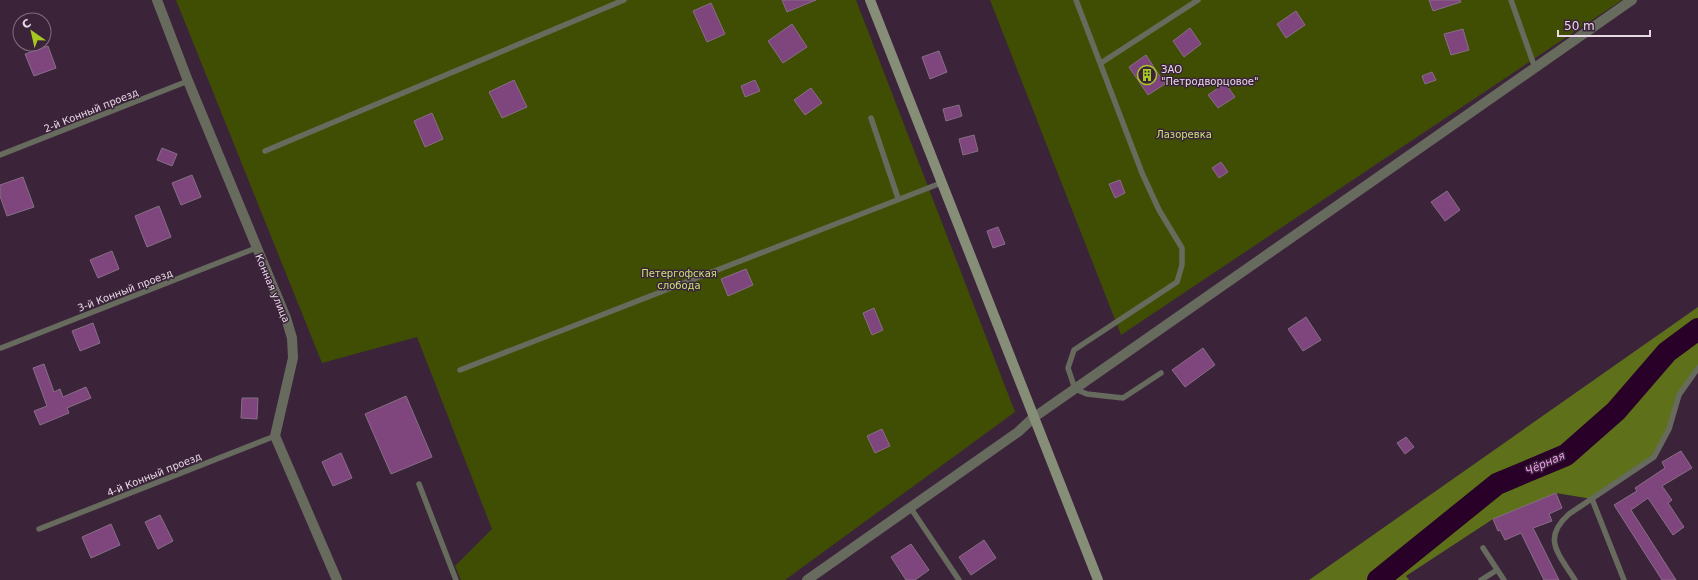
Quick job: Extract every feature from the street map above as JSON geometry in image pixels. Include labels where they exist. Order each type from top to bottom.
[{"type":"street","name":"Конная улица","points":[[157,0],[188,81],[286,318],[292,338],[293,358],[275,436]]},
{"type":"street","points":[[870,0],[1033,418],[1098,580]]},
{"type":"street","points":[[807,580],[1018,432],[1033,418],[1632,0]]},
{"type":"street","points":[[275,436],[337,580]]},
{"type":"lane","points":[[266,151],[624,0]]},
{"type":"lane","points":[[1076,0],[1142,173],[1159,210],[1182,248],[1182,265],[1177,282],[1074,350],[1068,368],[1075,389],[1087,394],[1123,398],[1161,374]]},
{"type":"lane","points":[[1101,63],[1198,0]]},
{"type":"lane","points":[[1511,0],[1535,68]]},
{"type":"lane","name":"2-й Конный проезд","points":[[0,155],[188,81]]},
{"type":"lane","points":[[871,118],[898,198]]},
{"type":"lane","points":[[460,370],[898,198],[941,183]]},
{"type":"lane","name":"3-й Конный проезд","points":[[1,348],[256,248]]},
{"type":"lane","points":[[1575,580],[1555,546],[1554,534],[1559,523],[1654,457],[1669,429],[1679,395],[1698,368]]},
{"type":"lane","name":"4-й Конный проезд","points":[[39,529],[275,436]]},
{"type":"lane","points":[[419,484],[456,580]]},
{"type":"lane","points":[[1592,499],[1624,580]]},
{"type":"lane","points":[[910,507],[959,580]]},
{"type":"lane","points":[[1483,548],[1496,570],[1504,580]]},
{"type":"lane","points":[[1481,580],[1496,570]]},
{"type":"green space","name":"Петергофская слобода","points":[[176,0],[856,0],[1015,412],[785,580],[461,580],[455,566],[492,529],[417,337],[322,363]]},
{"type":"green space","name":"Лазоревка","points":[[990,0],[1622,0],[1121,335]]},
{"type":"green space","points":[[1698,307],[1698,368],[1679,395],[1669,429],[1654,457],[1592,499],[1556,493],[1493,519],[1406,576],[1409,580],[1309,580]]},
{"type":"building","points":[[782,0],[816,0],[787,12]]},
{"type":"building","points":[[1429,0],[1460,0],[1461,2],[1433,11]]},
{"type":"building","points":[[711,3],[725,34],[707,42],[693,11]]},
{"type":"building","points":[[1296,11],[1305,25],[1286,38],[1277,24]]},
{"type":"building","points":[[792,24],[807,47],[783,63],[768,41]]},
{"type":"building","points":[[1190,28],[1201,44],[1184,57],[1173,41]]},
{"type":"building","points":[[1463,29],[1469,50],[1451,55],[1444,34]]},
{"type":"building","points":[[939,51],[947,72],[930,79],[922,57]]},
{"type":"building","points":[[31,52],[50,52],[56,68],[34,76],[25,54]]},
{"type":"building","name":"ЗАО \"Петродворцовое\"","points":[[1146,55],[1165,84],[1148,95],[1129,67]]},
{"type":"building","points":[[1432,72],[1436,80],[1425,84],[1422,76]]},
{"type":"building","points":[[514,80],[527,107],[502,118],[489,92]]},
{"type":"building","points":[[755,80],[760,91],[745,97],[741,86]]},
{"type":"building","points":[[1225,83],[1235,97],[1218,108],[1208,95]]},
{"type":"building","points":[[811,88],[822,103],[805,115],[794,100]]},
{"type":"building","points":[[959,105],[962,116],[946,121],[943,109]]},
{"type":"building","points":[[432,113],[443,139],[425,147],[414,121]]},
{"type":"building","points":[[974,135],[978,151],[963,155],[959,139]]},
{"type":"building","points":[[162,148],[177,154],[172,166],[157,160]]},
{"type":"building","points":[[1221,162],[1228,172],[1219,178],[1212,168]]},
{"type":"building","points":[[192,175],[201,197],[181,205],[172,183]]},
{"type":"building","points":[[23,177],[34,207],[7,216],[0,196],[0,185]]},
{"type":"building","points":[[1120,180],[1125,193],[1115,198],[1109,184]]},
{"type":"building","points":[[1447,191],[1460,210],[1445,221],[1431,202]]},
{"type":"building","points":[[159,206],[171,237],[147,247],[135,216]]},
{"type":"building","points":[[998,227],[1005,244],[993,248],[987,231]]},
{"type":"building","points":[[112,251],[119,269],[98,278],[90,260]]},
{"type":"building","points":[[746,269],[753,285],[728,296],[721,279]]},
{"type":"building","points":[[874,308],[883,330],[872,335],[863,313]]},
{"type":"building","points":[[1306,317],[1321,340],[1303,351],[1288,329]]},
{"type":"building","points":[[93,323],[100,343],[80,351],[72,331]]},
{"type":"building","points":[[1203,348],[1215,365],[1185,387],[1172,370]]},
{"type":"building","points":[[44,364],[54,392],[60,389],[63,397],[86,387],[91,398],[67,408],[69,413],[40,425],[34,411],[47,406],[33,368]]},
{"type":"building","points":[[406,396],[432,457],[391,474],[365,414]]},
{"type":"building","points":[[242,398],[258,398],[257,419],[241,418]]},
{"type":"building","points":[[882,429],[890,446],[875,453],[867,436]]},
{"type":"building","points":[[1406,437],[1414,447],[1405,454],[1397,443]]},
{"type":"building","points":[[1681,451],[1692,468],[1662,486],[1672,500],[1668,503],[1684,527],[1673,535],[1648,498],[1631,510],[1676,580],[1662,580],[1614,505],[1637,491],[1635,488],[1665,468],[1662,462]]},
{"type":"building","points":[[341,453],[352,478],[333,486],[322,462]]},
{"type":"building","points":[[1556,493],[1562,508],[1549,514],[1552,521],[1533,528],[1559,580],[1544,580],[1521,533],[1505,540],[1500,530],[1498,531],[1493,519]]},
{"type":"building","points":[[160,515],[173,541],[158,549],[145,522]]},
{"type":"building","points":[[111,524],[120,545],[91,558],[82,537]]},
{"type":"building","points":[[984,540],[996,558],[971,575],[959,557]]},
{"type":"building","points":[[911,544],[929,570],[915,580],[906,580],[891,557]]},
{"type":"waterway","name":"Чёрная","points":[[1378,580],[1497,484],[1566,455],[1616,411],[1667,352],[1698,329]]},
{"type":"place","name":"ЗАО \"Петродворцовое\"","points":[[1147,75]]}]
